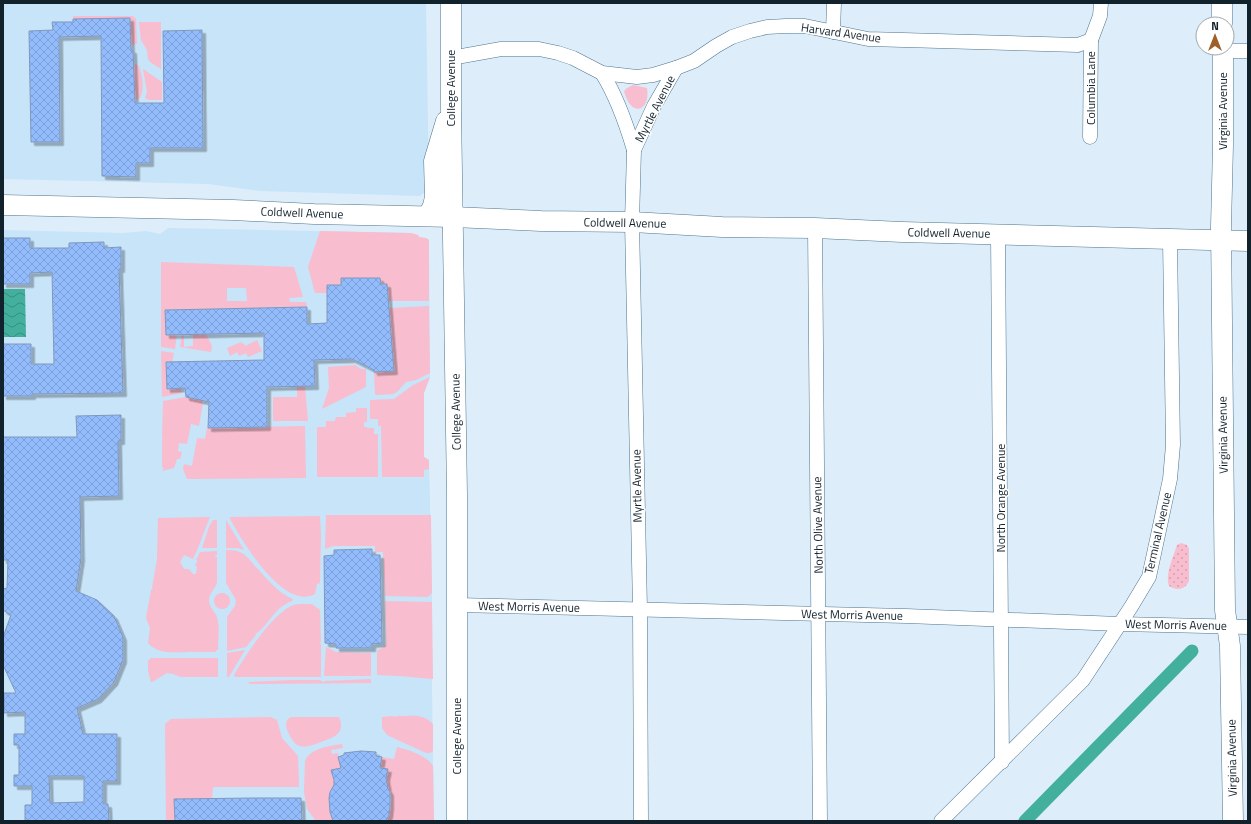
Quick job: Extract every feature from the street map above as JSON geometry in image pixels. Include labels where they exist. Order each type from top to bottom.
[{"type":"street","name":"College Avenue","points":[[451,3],[451,108],[457,494],[457,821]]},
{"type":"street","points":[[833,32],[834,3]]},
{"type":"street","name":"Columbia Lane","points":[[1090,137],[1093,34],[1100,16],[1101,3]]},
{"type":"street","points":[[1222,3],[1222,16]]},
{"type":"street","name":"Harvard Avenue","points":[[452,58],[502,49],[539,49],[573,58],[602,73],[637,77],[652,75],[676,68],[694,61],[732,37],[767,27],[805,26],[868,39],[884,40],[1078,45],[1093,34]]},
{"type":"street","points":[[1235,50],[1248,51]]},
{"type":"street","name":"Virginia Avenue","points":[[1223,56],[1222,241],[1225,610],[1230,646],[1233,821]]},
{"type":"street","name":"Myrtle Avenue","points":[[634,150],[654,106],[676,68]]},
{"type":"street","name":"Myrtle Avenue","points":[[602,73],[613,90],[626,123],[634,150],[632,222],[640,610],[641,821]]},
{"type":"street","points":[[428,216],[433,206],[435,197],[434,161],[451,108]]},
{"type":"street","name":"Coldwell Avenue","points":[[3,205],[233,210],[322,215],[428,216],[540,222],[632,222],[722,227],[815,228],[902,232],[1248,241]]},
{"type":"street","name":"North Olive Avenue","points":[[815,228],[820,821]]},
{"type":"street","name":"North Orange Avenue","points":[[998,234],[1002,762]]},
{"type":"street","name":"Terminal Avenue","points":[[941,821],[1083,680],[1149,577],[1170,479],[1173,445],[1174,419],[1170,240]]},
{"type":"street","name":"West Morris Avenue","points":[[457,605],[1248,627]]},
{"type":"shaded area","points":[[3,3],[426,3],[429,190],[420,196],[259,191],[208,184],[3,179]]},
{"type":"shaded area","points":[[73,16],[133,16],[136,19],[137,44],[130,45],[130,18],[73,19]]},
{"type":"shaded area","points":[[139,22],[161,22],[161,69],[148,59],[147,50],[141,40]]},
{"type":"shaded area","points":[[133,63],[139,66],[142,82],[142,94],[140,98],[135,100]]},
{"type":"shaded area","points":[[143,69],[162,82],[162,100],[149,100],[145,98],[147,92]]},
{"type":"shaded area","points":[[633,85],[647,88],[646,102],[640,109],[631,106],[624,91]]},
{"type":"shaded area","points":[[168,228],[411,233],[429,240],[430,377],[424,393],[424,457],[429,460],[432,587],[434,821],[3,821],[3,230],[123,233],[146,231],[160,234]]},
{"type":"shaded area","points":[[320,231],[411,233],[418,235],[419,237],[426,238],[429,240],[429,301],[389,301],[387,284],[381,284],[380,278],[342,278],[341,285],[327,285],[327,293],[315,293],[308,267]]},
{"type":"shaded area","points":[[161,262],[294,267],[303,297],[289,298],[290,302],[306,302],[307,307],[165,310],[166,334],[177,334],[175,349],[161,347]],"holes":[[[227,288],[246,288],[247,301],[227,301]]]},
{"type":"shaded area","points":[[429,306],[430,373],[416,380],[406,382],[397,392],[393,394],[375,394],[374,372],[394,370],[389,308]]},
{"type":"shaded area","points":[[182,334],[184,334],[184,347],[193,346],[193,334],[206,334],[212,346],[211,352],[180,347]]},
{"type":"shaded area","points":[[257,340],[262,351],[248,357],[246,353],[239,356],[237,352],[230,356],[227,348],[241,342],[242,344],[244,343],[245,346]]},
{"type":"shaded area","points":[[161,351],[174,353],[172,362],[166,362],[167,389],[181,388],[182,393],[162,397]]},
{"type":"shaded area","points":[[355,365],[361,369],[366,369],[366,387],[322,409],[329,388],[328,367]]},
{"type":"shaded area","points":[[430,377],[424,393],[424,457],[429,460],[429,469],[424,470],[424,477],[382,477],[381,426],[378,426],[378,419],[370,419],[370,400],[394,399],[413,385]]},
{"type":"shaded area","points":[[297,387],[305,387],[308,421],[273,421],[273,397],[297,397]]},
{"type":"shaded area","points":[[186,397],[204,397],[199,426],[191,424],[187,444],[179,443],[178,451],[182,452],[180,459],[177,459],[174,468],[162,471],[164,468],[162,467],[163,401]]},
{"type":"shaded area","points":[[356,408],[367,408],[367,422],[364,422],[364,427],[374,428],[374,434],[378,434],[378,477],[317,477],[317,427],[326,427],[326,421],[335,421],[336,417],[346,417],[346,413],[356,412]]},
{"type":"shaded area","points":[[305,426],[306,478],[187,479],[183,469],[184,464],[192,466],[197,438],[205,439],[207,428]]},
{"type":"shaded area","points":[[326,515],[431,515],[432,593],[428,597],[385,596],[383,552],[375,552],[375,546],[333,546],[325,549]]},
{"type":"shaded area","points":[[320,516],[320,583],[317,584],[315,594],[303,597],[290,593],[265,571],[254,557],[230,519],[230,517]]},
{"type":"shaded area","points":[[210,517],[193,559],[184,555],[180,562],[184,569],[189,569],[193,574],[196,574],[197,567],[195,565],[198,561],[196,560],[200,552],[217,551],[217,555],[215,556],[217,557],[217,583],[210,595],[209,600],[218,621],[218,650],[216,650],[216,652],[174,652],[162,651],[152,647],[148,643],[150,628],[146,618],[151,590],[153,589],[157,559],[158,518]]},
{"type":"shaded area","points":[[213,520],[217,520],[217,548],[202,548],[209,527]]},
{"type":"shaded area","points":[[226,520],[244,550],[238,548],[226,548]]},
{"type":"shaded area","points":[[1181,543],[1187,545],[1189,549],[1189,581],[1183,588],[1175,589],[1169,586],[1168,577],[1177,545]]},
{"type":"shaded area","points":[[226,550],[236,551],[243,554],[273,585],[282,593],[293,599],[276,612],[255,634],[256,635],[246,647],[227,651],[227,617],[235,606],[236,600],[226,583]]},
{"type":"shaded area","points":[[219,593],[225,593],[230,598],[228,607],[225,609],[219,609],[214,604],[214,598]]},
{"type":"shaded area","points":[[385,601],[432,602],[433,679],[377,675],[377,651],[386,645]]},
{"type":"shaded area","points":[[296,604],[312,604],[320,610],[321,642],[319,642],[321,644],[321,677],[235,677],[234,675],[252,647],[267,627],[283,611]]},
{"type":"shaded area","points":[[326,647],[336,652],[371,653],[371,676],[324,676]]},
{"type":"shaded area","points":[[245,650],[229,677],[227,677],[227,653]]},
{"type":"shaded area","points":[[150,658],[218,658],[218,677],[181,677],[167,673],[151,682],[148,671],[148,660],[150,660]]},
{"type":"shaded area","points":[[371,679],[371,683],[250,684],[248,682],[320,680],[323,682]]},
{"type":"shaded area","points":[[416,716],[429,720],[433,724],[433,751],[426,753],[387,735],[382,728],[382,717]]},
{"type":"shaded area","points":[[271,717],[277,720],[282,738],[298,756],[299,787],[213,787],[212,799],[174,799],[175,821],[166,821],[165,724],[171,719]]},
{"type":"shaded area","points":[[291,717],[339,717],[341,727],[338,734],[311,746],[302,747],[295,743],[287,730],[286,723]]},
{"type":"shaded area","points":[[342,744],[343,748],[331,750],[332,754],[338,753],[341,768],[331,770],[334,785],[330,792],[329,805],[333,821],[316,821],[307,809],[304,792],[305,761],[311,753],[316,750]]},
{"type":"shaded area","points":[[397,747],[412,751],[422,756],[433,766],[434,821],[386,821],[389,815],[391,795],[386,779],[388,769],[380,768],[382,757],[394,759]]},
{"type":"water","points":[[3,289],[25,289],[26,337],[3,337]]},
{"type":"building","points":[[130,18],[135,103],[164,103],[163,31],[202,30],[203,148],[150,148],[150,163],[136,163],[136,177],[102,176],[101,36],[59,37],[60,142],[31,142],[29,31],[53,30],[52,22],[73,22],[73,19]]},
{"type":"building","points":[[3,238],[30,238],[30,248],[69,248],[69,243],[104,242],[104,248],[121,247],[121,269],[119,269],[123,393],[32,394],[32,396],[3,396],[3,344],[31,344],[31,364],[54,364],[52,272],[30,273],[30,284],[3,284]]},
{"type":"building","points":[[341,278],[380,278],[381,284],[387,284],[394,371],[374,372],[374,370],[352,359],[314,360],[315,386],[267,387],[267,427],[208,428],[209,402],[186,397],[185,388],[167,389],[166,362],[264,360],[264,333],[166,335],[165,310],[307,307],[307,324],[327,323],[327,285],[341,285]]},
{"type":"building","points":[[121,415],[121,441],[118,441],[119,496],[80,497],[81,558],[76,591],[97,600],[114,616],[123,637],[123,660],[114,682],[98,699],[77,708],[83,734],[117,734],[117,781],[103,781],[103,804],[108,804],[109,821],[25,821],[25,805],[32,805],[32,786],[14,786],[14,775],[19,775],[19,745],[14,745],[14,734],[25,734],[25,712],[4,713],[4,693],[16,693],[3,665],[3,637],[11,615],[3,610],[3,589],[7,588],[8,560],[3,560],[3,437],[77,437],[76,416]],"holes":[[[49,776],[84,776],[84,802],[50,803]]]},
{"type":"building","points":[[372,549],[372,555],[380,555],[382,643],[372,644],[372,648],[336,648],[336,644],[325,643],[324,556],[334,555],[334,550]]},
{"type":"building","points":[[361,751],[376,752],[376,756],[382,757],[380,768],[388,769],[386,778],[390,792],[389,815],[386,821],[333,821],[330,812],[329,798],[330,792],[334,785],[331,770],[341,768],[338,757],[344,755],[344,753]]},
{"type":"building","points":[[301,798],[302,821],[175,821],[174,799]]},
{"type":"waterway","points":[[1025,821],[1192,651]]}]
